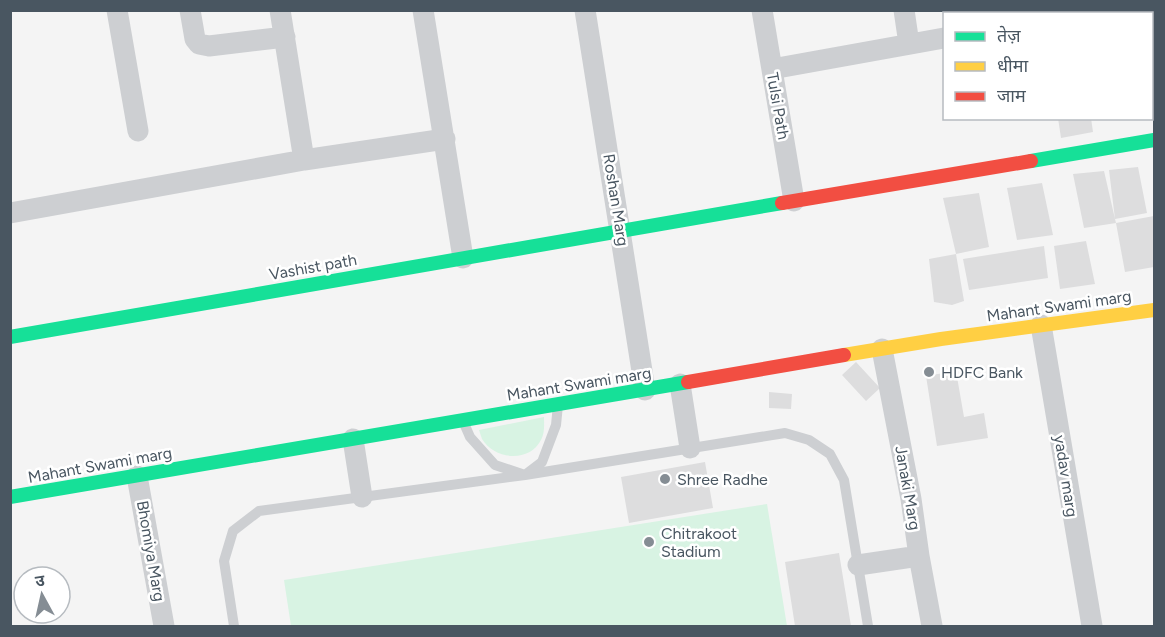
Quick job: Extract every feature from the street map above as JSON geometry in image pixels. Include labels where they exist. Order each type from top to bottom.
[{"type":"street","points":[[117,10],[138,131]]},
{"type":"street","points":[[190,10],[195,39],[200,44],[209,46],[285,37]]},
{"type":"street","points":[[280,10],[304,160]]},
{"type":"street","points":[[423,10],[463,258]]},
{"type":"street","name":"Roshan Marg","points":[[585,10],[645,390]]},
{"type":"street","name":"Tulsi Path","points":[[762,10],[794,201]]},
{"type":"street","points":[[904,10],[909,44]]},
{"type":"street","points":[[772,69],[943,38]]},
{"type":"street","points":[[10,213],[304,160],[445,139]]},
{"type":"street","name":"Vashist path","points":[[10,337],[1155,140]]},
{"type":"street","name":"Mahant Swami marg","points":[[10,497],[882,349],[1155,310]]},
{"type":"street","name":"yadav marg","points":[[1041,325],[1092,627]]},
{"type":"street","name":"Janaki Marg","points":[[882,349],[911,499],[932,627]]},
{"type":"street","points":[[680,384],[690,448]]},
{"type":"street","points":[[353,439],[362,497]]},
{"type":"street","name":"Bhomiya Marg","points":[[137,476],[164,627]]},
{"type":"street","points":[[858,565],[919,556]]},
{"type":"lane","points":[[525,475],[542,462],[556,425],[558,404]]},
{"type":"lane","points":[[463,421],[470,437],[495,465],[525,475]]},
{"type":"lane","points":[[234,627],[224,561],[233,531],[259,511],[525,475],[785,433],[809,440],[830,454],[844,480],[868,627]]},
{"type":"green space","points":[[544,417],[544,431],[541,440],[529,452],[520,455],[503,455],[495,451],[482,439],[479,430]]},
{"type":"green space","name":"Chitrakoot Stadium","points":[[767,504],[787,626],[291,626],[284,580]]},
{"type":"building","points":[[1153,15],[1154,15],[1153,73]]},
{"type":"building","points":[[1058,120],[1091,120],[1093,132],[1061,138]]},
{"type":"building","points":[[1138,167],[1147,213],[1115,219],[1109,170]]},
{"type":"building","points":[[1104,171],[1116,223],[1084,228],[1073,174]]},
{"type":"building","points":[[1042,183],[1053,235],[1017,240],[1007,188]]},
{"type":"building","points":[[979,193],[989,247],[956,254],[943,198]]},
{"type":"building","points":[[1154,216],[1154,267],[1125,272],[1116,223]]},
{"type":"building","points":[[1086,241],[1095,284],[1060,289],[1054,246]]},
{"type":"building","points":[[1044,246],[1048,278],[969,290],[963,259]]},
{"type":"building","points":[[956,254],[964,301],[952,305],[934,302],[929,259]]},
{"type":"building","points":[[856,362],[880,388],[866,401],[842,375]]},
{"type":"building","points":[[956,371],[964,417],[984,413],[988,438],[937,446],[926,376]]},
{"type":"building","points":[[769,392],[792,394],[791,409],[769,408]]},
{"type":"building","points":[[705,462],[713,508],[629,523],[621,477]]},
{"type":"building","points":[[839,553],[851,626],[795,626],[785,562]]},
{"type":"traffic: fast","points":[[1031,161],[1154,140]]},
{"type":"traffic: fast","points":[[10,337],[782,203]]},
{"type":"traffic: fast","points":[[10,497],[688,382]]},
{"type":"traffic: slow","points":[[844,355],[941,339],[1154,310]]},
{"type":"traffic: jam","points":[[782,203],[1031,161]]},
{"type":"traffic: jam","points":[[688,382],[844,355]]},
{"type":"place","name":"HDFC Bank","points":[[929,372]]},
{"type":"place","name":"Shree Radhe","points":[[665,479]]},
{"type":"place","name":"Chitrakoot Stadium","points":[[649,542]]}]
